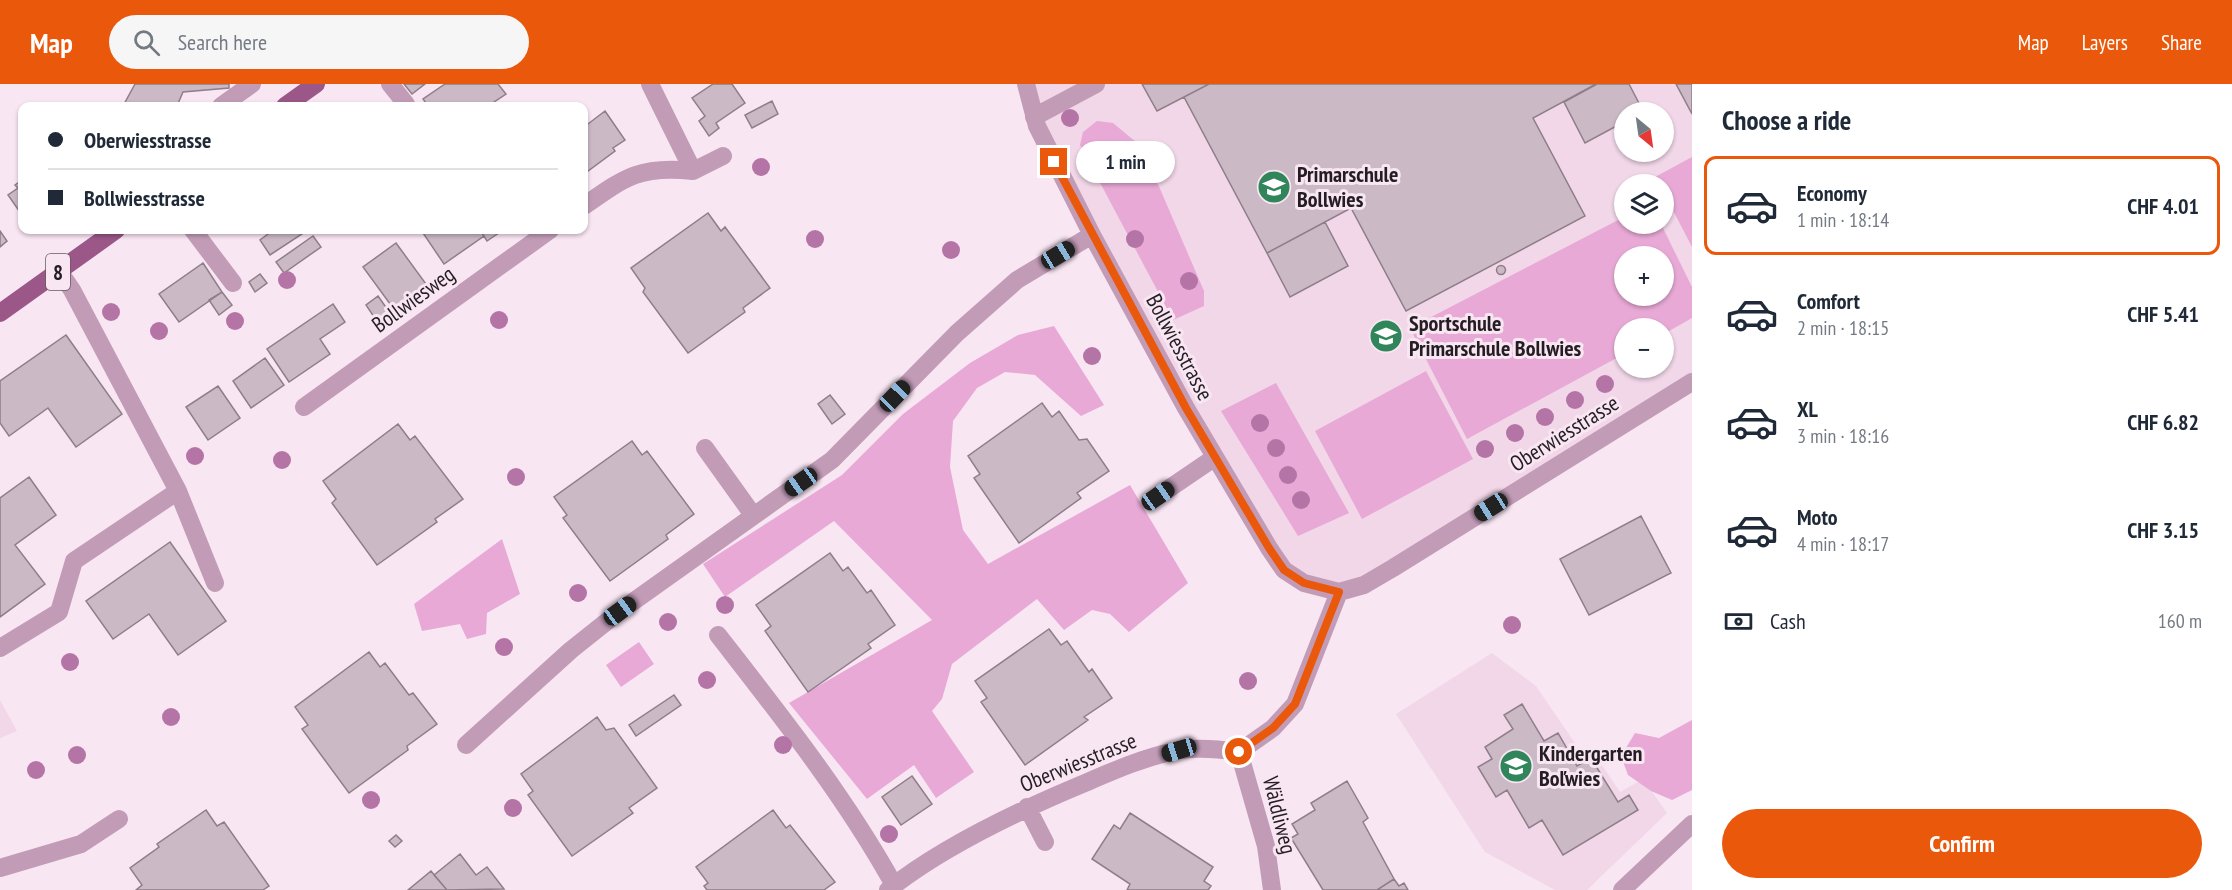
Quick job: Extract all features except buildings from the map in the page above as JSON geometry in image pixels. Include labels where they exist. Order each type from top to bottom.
[{"type":"main road","points":[[291,102],[316,84]]},
{"type":"main road","name":"8","points":[[0,313],[111,234]]},
{"type":"street","points":[[227,102],[252,84]]},
{"type":"street","points":[[390,84],[404,102]]},
{"type":"street","points":[[650,84],[693,171]]},
{"type":"street","name":"Bollwiesstrasse","points":[[1026,84],[1034,117],[1092,235],[1214,458],[1284,570],[1304,583],[1339,592]]},
{"type":"street","points":[[1034,117],[1096,84]]},
{"type":"street","points":[[588,203],[614,185],[642,171],[666,168],[693,171],[723,156]]},
{"type":"street","points":[[196,234],[232,283]]},
{"type":"street","name":"Bollwiesweg","points":[[304,407],[544,234]]},
{"type":"street","points":[[466,745],[612,618],[832,460],[957,333],[1017,280],[1092,235]]},
{"type":"street","points":[[59,272],[72,290],[178,491],[215,583]]},
{"type":"street","name":"Oberwiesstrasse","points":[[1339,592],[1364,585],[1393,568],[1692,381]]},
{"type":"street","points":[[705,448],[753,515]]},
{"type":"street","points":[[1158,496],[1214,458]]},
{"type":"street","points":[[0,648],[59,612],[74,561],[178,491]]},
{"type":"street","points":[[1239,752],[1273,728],[1295,704],[1339,592]]},
{"type":"street","points":[[718,635],[804,744],[852,815],[891,887]]},
{"type":"street","name":"Oberwiesstrasse","points":[[891,887],[957,846],[1027,807],[1121,768],[1179,750],[1209,748],[1239,752]]},
{"type":"street","name":"Wäldliweg","points":[[1239,752],[1266,846],[1272,890]]},
{"type":"street","points":[[1027,807],[1045,842]]},
{"type":"street","points":[[0,868],[81,843],[119,819]]},
{"type":"street","points":[[1622,890],[1692,824]]},
{"type":"shaded area","name":"Sportschule Primarschule Bollwies","points":[[1026,84],[1692,84],[1692,382],[1339,592],[1284,570],[1172,381]]},
{"type":"shaded area","points":[[1097,121],[1113,123],[1142,147],[1204,291],[1204,306],[1173,320],[1080,145],[1083,132]]},
{"type":"shaded area","points":[[1692,157],[1692,247],[1674,212],[1674,174],[1661,174]]},
{"type":"shaded area","points":[[1614,222],[1614,234],[1666,234],[1672,246],[1614,246],[1614,306],[1674,306],[1674,250],[1692,287],[1692,318],[1674,328],[1674,318],[1614,318],[1614,359],[1467,439],[1410,328]]},
{"type":"shaded area","points":[[1054,326],[1104,405],[1081,416],[1035,375],[1005,372],[977,388],[953,421],[950,467],[963,530],[988,564],[1130,485],[1188,583],[1129,632],[1110,614],[1092,610],[1064,630],[1037,599],[952,664],[942,699],[932,711],[974,772],[936,798],[914,765],[867,799],[789,703],[932,620],[834,521],[725,597],[703,564],[842,475],[903,414],[970,363],[1018,335]]},
{"type":"shaded area","points":[[1426,371],[1473,459],[1362,519],[1315,431]]},
{"type":"shaded area","points":[[1276,383],[1349,513],[1298,536],[1221,411]]},
{"type":"shaded area","points":[[502,539],[520,594],[487,613],[486,634],[467,639],[460,624],[422,631],[414,604]]},
{"type":"shaded area","points":[[639,642],[654,664],[621,687],[606,665]]},
{"type":"shaded area","name":"Kindergarten Boľwies","points":[[1492,653],[1536,686],[1581,752],[1590,747],[1620,792],[1643,779],[1667,813],[1587,890],[1555,890],[1485,852],[1396,714]]},
{"type":"shaded area","points":[[0,700],[17,731],[0,738]]},
{"type":"shaded area","points":[[1692,720],[1692,790],[1672,800],[1651,791],[1628,775],[1621,756],[1635,733],[1659,738]]},
{"type":"place","name":"Primarschule Bollwies","points":[[1274,187]]},
{"type":"place","name":"Sportschule Primarschule Bollwies","points":[[1386,336]]},
{"type":"place","name":"Kindergarten Boľwies","points":[[1516,766]]},
{"type":"route","points":[[1054,162],[1186,408],[1269,548],[1284,570],[1304,583],[1339,592],[1295,704],[1273,728],[1239,752]]}]
